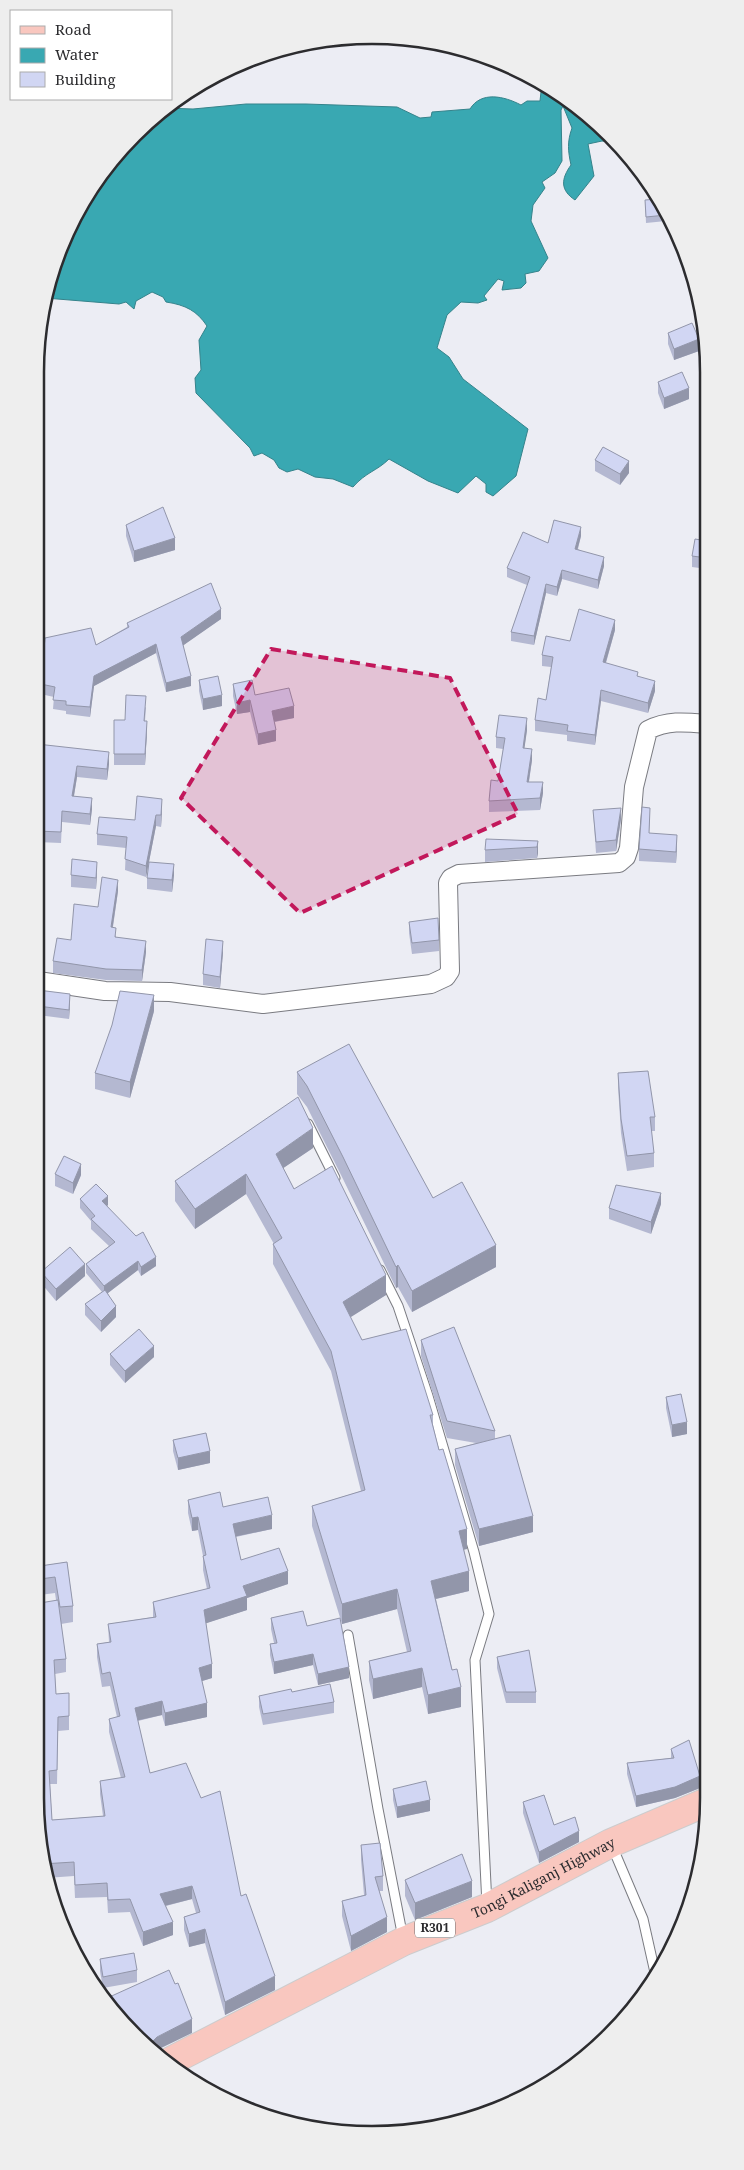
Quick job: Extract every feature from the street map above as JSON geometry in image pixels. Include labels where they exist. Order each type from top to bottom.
[{"type":"main road","name":"Tongi Kaliganj Highway","points":[[174,2060],[404,1941],[487,1908],[611,1843],[700,1804]]},
{"type":"street","points":[[44,982],[105,991],[170,992],[263,1004],[431,984],[446,977],[450,971],[448,883],[451,878],[459,874],[619,863],[626,857],[634,787],[648,730],[662,723],[700,724]]},
{"type":"lane","points":[[305,1118],[341,1189]]},
{"type":"lane","points":[[378,1265],[398,1306],[428,1396],[474,1552],[489,1614],[475,1660],[487,1908]]},
{"type":"lane","points":[[348,1634],[378,1809],[404,1941]]},
{"type":"lane","points":[[611,1843],[643,1919],[654,1966]]},
{"type":"highlighted area","points":[[271,649],[450,678],[518,814],[300,913],[181,798]]},
{"type":"water","points":[[541,92],[554,99],[572,112],[605,141],[588,144],[594,176],[575,200],[567,192],[564,180],[571,165],[568,146],[572,128],[563,106],[561,110],[562,161],[555,173],[542,182],[545,188],[533,205],[531,221],[548,258],[539,271],[525,274],[526,283],[521,288],[502,290],[504,281],[498,279],[484,296],[487,300],[478,303],[461,302],[447,315],[437,348],[449,357],[463,379],[528,429],[516,476],[493,496],[486,492],[486,484],[476,476],[458,493],[428,481],[389,459],[362,478],[353,487],[333,479],[315,477],[298,469],[287,472],[279,468],[274,460],[262,453],[254,456],[250,448],[196,393],[195,378],[201,370],[199,340],[207,326],[195,313],[185,307],[166,302],[163,297],[152,292],[136,301],[134,309],[126,302],[119,304],[52,299],[61,266],[69,246],[99,190],[140,140],[177,108],[193,109],[246,104],[397,107],[420,118],[431,117],[432,112],[470,109],[475,103],[486,97],[507,99],[521,105],[527,101],[540,101]]},
{"type":"building","points":[[645,200],[651,200],[660,216],[646,217]]},
{"type":"building","points":[[692,323],[698,339],[674,349],[668,333]]},
{"type":"building","points":[[682,372],[689,388],[664,398],[658,382]]},
{"type":"building","points":[[603,447],[629,461],[620,474],[595,460]]},
{"type":"building","points":[[163,507],[175,538],[134,551],[126,525]]},
{"type":"building","points":[[554,520],[581,527],[575,549],[604,557],[598,580],[562,570],[557,587],[546,584],[534,636],[511,632],[530,577],[507,568],[523,532],[548,543]]},
{"type":"building","points":[[695,539],[700,540],[700,557],[692,556]]},
{"type":"building","points":[[211,583],[221,609],[181,637],[191,676],[166,683],[156,644],[94,676],[90,707],[66,705],[66,701],[53,700],[55,687],[44,685],[45,638],[91,628],[96,645],[129,627],[127,623]]},
{"type":"building","points":[[579,609],[615,620],[603,662],[638,672],[637,676],[655,681],[648,703],[601,690],[595,735],[567,731],[568,725],[535,720],[538,698],[546,700],[553,657],[542,655],[546,636],[570,641]]},
{"type":"building","points":[[218,676],[222,695],[203,699],[199,680]]},
{"type":"building","points":[[252,680],[255,695],[289,688],[294,706],[272,711],[276,730],[258,734],[250,700],[237,703],[233,684]]},
{"type":"building","points":[[126,695],[146,696],[144,721],[147,721],[145,754],[114,754],[114,720],[125,720]]},
{"type":"building","points":[[499,715],[527,718],[523,748],[532,749],[527,782],[543,782],[540,798],[489,801],[491,780],[498,781],[505,738],[496,737]]},
{"type":"building","points":[[44,745],[109,752],[107,769],[77,766],[72,796],[92,798],[90,814],[62,811],[61,832],[44,831]]},
{"type":"building","points":[[137,796],[162,799],[161,815],[156,815],[146,866],[125,859],[127,837],[97,834],[99,817],[135,820]]},
{"type":"building","points":[[642,807],[650,808],[649,833],[677,835],[676,852],[639,849]]},
{"type":"building","points":[[621,808],[616,840],[596,842],[593,810]]},
{"type":"building","points":[[486,839],[538,841],[537,847],[485,850]]},
{"type":"building","points":[[72,859],[97,862],[96,878],[71,875]]},
{"type":"building","points":[[149,862],[174,864],[172,880],[147,878]]},
{"type":"building","points":[[102,877],[118,880],[111,927],[116,928],[115,937],[146,941],[142,970],[106,969],[53,961],[57,938],[71,940],[74,904],[98,907]]},
{"type":"building","points":[[438,918],[439,940],[412,943],[409,922]]},
{"type":"building","points":[[206,939],[223,941],[220,977],[203,974]]},
{"type":"building","points":[[44,991],[70,994],[69,1010],[44,1007]]},
{"type":"building","points":[[120,991],[154,995],[130,1082],[95,1073],[112,1025]]},
{"type":"building","points":[[349,1044],[433,1198],[462,1182],[496,1245],[412,1291],[398,1265],[396,1267],[307,1086],[297,1072]]},
{"type":"building","points":[[648,1071],[655,1117],[650,1117],[654,1153],[627,1156],[621,1119],[618,1073]]},
{"type":"building","points":[[298,1097],[313,1128],[276,1154],[294,1189],[332,1166],[386,1275],[343,1302],[362,1340],[406,1329],[433,1415],[430,1415],[439,1450],[443,1449],[467,1529],[459,1531],[469,1571],[431,1581],[452,1670],[457,1669],[461,1687],[428,1695],[422,1668],[373,1679],[369,1661],[411,1651],[397,1589],[342,1604],[312,1506],[365,1490],[331,1351],[273,1244],[282,1238],[246,1174],[195,1209],[175,1181]]},
{"type":"building","points":[[64,1156],[81,1164],[73,1183],[55,1174]]},
{"type":"building","points":[[96,1184],[108,1196],[102,1201],[136,1236],[143,1232],[156,1257],[141,1267],[138,1261],[104,1286],[86,1264],[115,1242],[91,1219],[95,1216],[80,1199]]},
{"type":"building","points":[[616,1185],[661,1193],[651,1222],[609,1208]]},
{"type":"building","points":[[70,1247],[85,1264],[56,1289],[44,1275],[44,1269]]},
{"type":"building","points":[[105,1290],[116,1306],[101,1321],[85,1304]]},
{"type":"building","points":[[454,1327],[495,1431],[447,1421],[421,1340]]},
{"type":"building","points":[[139,1329],[154,1346],[125,1371],[110,1354]]},
{"type":"building","points":[[681,1394],[687,1422],[672,1425],[666,1397]]},
{"type":"building","points":[[206,1433],[210,1451],[178,1458],[173,1440]]},
{"type":"building","points":[[510,1435],[533,1516],[479,1529],[455,1449]]},
{"type":"building","points":[[220,1492],[223,1507],[268,1497],[272,1515],[233,1524],[241,1560],[279,1548],[288,1571],[243,1586],[247,1596],[204,1610],[212,1664],[199,1668],[207,1703],[165,1713],[162,1701],[135,1708],[150,1773],[186,1763],[201,1798],[220,1791],[241,1896],[246,1894],[275,1976],[225,2002],[205,1929],[189,1934],[184,1917],[200,1912],[192,1886],[160,1894],[173,1922],[143,1932],[130,1899],[108,1900],[107,1883],[75,1885],[74,1862],[50,1863],[44,1819],[44,1602],[58,1600],[66,1659],[54,1660],[56,1694],[69,1693],[69,1716],[58,1717],[57,1770],[49,1771],[52,1820],[105,1816],[100,1781],[125,1777],[109,1719],[120,1716],[110,1672],[102,1674],[97,1644],[111,1642],[108,1624],[156,1617],[153,1602],[210,1588],[203,1556],[206,1555],[198,1517],[192,1518],[188,1500]]},
{"type":"building","points":[[67,1562],[73,1606],[60,1607],[55,1577],[44,1578],[44,1565]]},
{"type":"building","points":[[303,1611],[307,1626],[340,1618],[349,1667],[318,1674],[313,1654],[274,1662],[270,1644],[277,1643],[271,1618]]},
{"type":"building","points":[[529,1650],[536,1692],[506,1692],[497,1657]]},
{"type":"building","points":[[330,1684],[334,1702],[263,1714],[259,1696],[291,1689],[292,1692]]},
{"type":"building","points":[[689,1740],[700,1776],[675,1787],[636,1796],[627,1763],[674,1758],[671,1749]]},
{"type":"building","points":[[426,1781],[430,1800],[397,1807],[393,1789]]},
{"type":"building","points":[[544,1795],[554,1825],[575,1817],[579,1831],[539,1852],[523,1802]]},
{"type":"building","points":[[380,1843],[383,1876],[375,1877],[387,1917],[351,1936],[342,1901],[366,1895],[361,1845]]},
{"type":"building","points":[[462,1854],[472,1881],[415,1903],[405,1880]]},
{"type":"building","points":[[134,1953],[137,1970],[103,1977],[100,1959]]},
{"type":"building","points":[[169,1970],[175,1984],[178,1983],[192,2019],[157,2037],[152,2042],[111,1996]]}]
